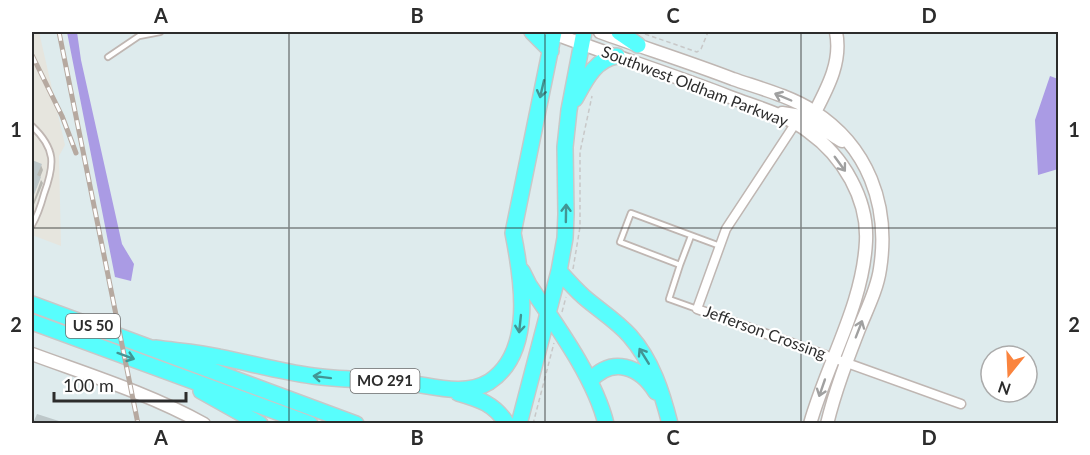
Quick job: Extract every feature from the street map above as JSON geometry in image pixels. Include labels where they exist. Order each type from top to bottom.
[{"type":"highway","points":[[532,32],[551,51]]},
{"type":"highway","name":"MO 291","points":[[155,348],[217,356],[311,376],[467,389],[488,382],[511,357],[519,335],[522,311],[520,265],[513,233],[553,32]]},
{"type":"highway","points":[[619,32],[638,38]]},
{"type":"highway","points":[[519,423],[566,272],[565,147],[569,110],[583,37]]},
{"type":"highway","points":[[569,110],[595,68],[606,58],[617,56]]},
{"type":"highway","points":[[520,265],[529,285],[555,312],[602,406],[606,423]]},
{"type":"highway","points":[[566,272],[584,297],[629,334],[635,342],[651,368],[668,417]]},
{"type":"highway","name":"US 50","points":[[32,304],[356,423]]},
{"type":"highway","name":"US 50","points":[[32,322],[310,423]]},
{"type":"highway","points":[[153,366],[260,423]]},
{"type":"highway","points":[[590,381],[598,372],[614,366],[636,372],[649,382],[668,417]]},
{"type":"highway","name":"MO 291","points":[[438,387],[481,399],[493,406],[507,423]]},
{"type":"street","name":"Southwest Oldham Parkway","points":[[553,32],[583,37],[617,56],[768,111],[807,130],[842,166],[858,195],[866,228],[864,260],[857,289],[810,423]]},
{"type":"street","name":"Southwest Oldham Parkway","points":[[600,32],[638,38],[815,112],[833,125],[853,147],[874,184],[879,204],[882,247],[880,270],[826,423]]},
{"type":"street","points":[[768,111],[801,116],[815,112],[835,68],[836,32]]},
{"type":"street","points":[[795,124],[802,122],[815,125],[853,147]]},
{"type":"street","name":"Jefferson Crossing","points":[[795,124],[726,229],[697,309],[961,404]]},
{"type":"street","points":[[32,354],[129,389],[182,411],[204,423]]},
{"type":"lane","points":[[108,57],[139,36],[160,32]]},
{"type":"lane","points":[[32,126],[43,137],[50,152],[52,172],[32,225]]},
{"type":"lane","points":[[680,265],[620,242],[631,213],[720,246]]},
{"type":"lane","points":[[691,236],[669,299],[697,309]]},
{"type":"path","points":[[638,38],[697,52],[701,49],[708,32]]},
{"type":"path","points":[[566,272],[580,227],[580,152],[593,88]]},
{"type":"path","points":[[555,312],[567,291]]},
{"type":"path","points":[[533,423],[556,337]]},
{"type":"shaded area","points":[[32,32],[39,32],[65,145],[59,156],[61,246],[32,235]]},
{"type":"shaded area","points":[[67,32],[77,32],[81,60],[122,244],[134,264],[131,281],[115,277]]},
{"type":"shaded area","points":[[1050,76],[1058,79],[1058,169],[1038,175],[1035,120]]},
{"type":"building","points":[[32,160],[42,164],[37,175],[41,177],[32,200]]},
{"type":"building","points":[[37,414],[62,422],[62,423],[33,423]]},
{"type":"railway","points":[[59,32],[138,424]]},
{"type":"railway","points":[[32,55],[62,116],[76,153]]}]
